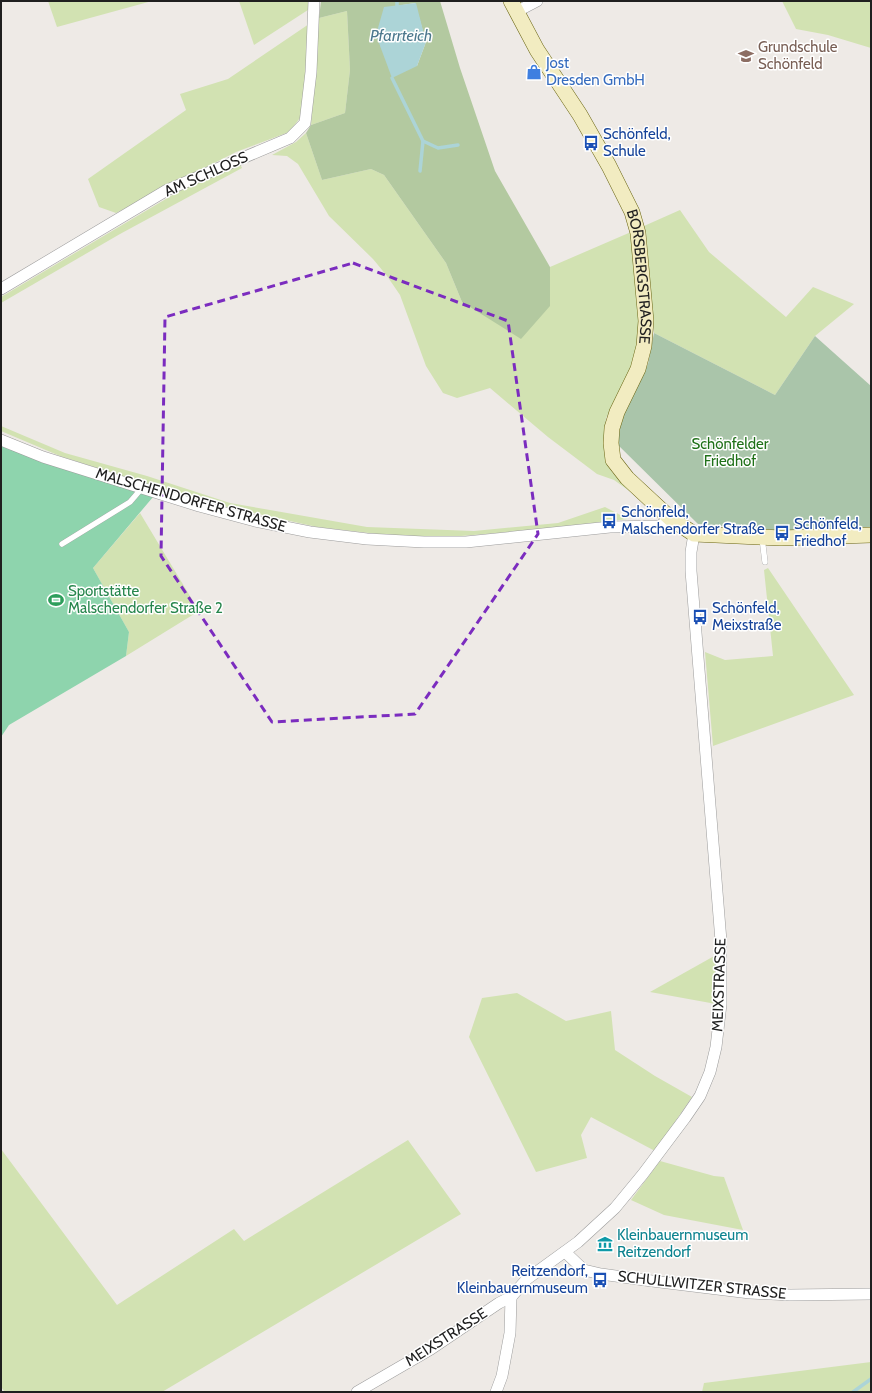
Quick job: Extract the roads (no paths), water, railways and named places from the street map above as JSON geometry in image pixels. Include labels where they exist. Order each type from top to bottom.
[{"type":"street","name":"AM SCHLOSS","points":[[1,289],[167,190],[290,138],[305,123],[310,72],[314,1]]},
{"type":"street","points":[[514,6],[537,1]]},
{"type":"street","name":"BORSBERGSTRASSE","points":[[514,6],[537,50],[584,122],[609,166],[632,212],[639,241],[646,321],[644,346],[638,369],[617,412],[612,428],[611,443],[613,460],[627,478],[670,518],[694,534]]},
{"type":"street","name":"MALSCHENDORFER STRASSE","points":[[1,440],[43,457],[199,506],[255,521],[310,532],[367,540],[466,542],[610,527],[660,526],[670,518]]},
{"type":"street","points":[[694,534],[762,538],[871,536]]},
{"type":"street","name":"MEIXSTRASSE","points":[[357,1392],[431,1349],[499,1302],[511,1297],[527,1279],[578,1242],[615,1208],[644,1174],[700,1096],[710,1072],[716,1047],[721,1004],[721,942],[691,571],[691,552],[694,534]]},
{"type":"street","name":"SCHULLWITZER STRASSE","points":[[564,1252],[584,1270],[601,1274],[652,1281],[750,1293],[798,1295],[871,1294]]},
{"type":"street","points":[[496,1392],[502,1376],[510,1333],[511,1297]]},
{"type":"lane","points":[[62,544],[130,502],[142,488]]},
{"type":"lane","points":[[762,538],[766,562]]},
{"type":"water","name":"Pfarrteich","points":[[416,3],[426,42],[417,66],[392,78],[376,35],[384,7]]},
{"type":"waterway","points":[[397,1],[397,6]]},
{"type":"waterway","points":[[392,78],[423,141],[420,171]]},
{"type":"waterway","points":[[423,141],[438,148],[458,145]]},
{"type":"waterway","points":[[853,1392],[871,1379]]},
{"type":"place","name":"Grundschule Schönfeld","points":[[746,56]]},
{"type":"place","name":"Jost Dresden GmbH","points":[[534,72]]},
{"type":"place","name":"Schönfeld, Schule","points":[[591,143]]},
{"type":"place","name":"Schönfeld, Malschendorfer Straße","points":[[609,521]]},
{"type":"place","name":"Schönfeld, Friedhof","points":[[782,533]]},
{"type":"place","name":"Sportstätte Malschendorfer Straße 2","points":[[56,600]]},
{"type":"place","name":"Schönfeld, Meixstraße","points":[[700,617]]},
{"type":"place","name":"Kleinbauernmuseum Reitzendorf","points":[[605,1244]]},
{"type":"place","name":"Reitzendorf, Kleinbauernmuseum","points":[[600,1280]]},
{"type":"park label","name":"Schönfelder Friedhof","points":[[730,452]]}]
